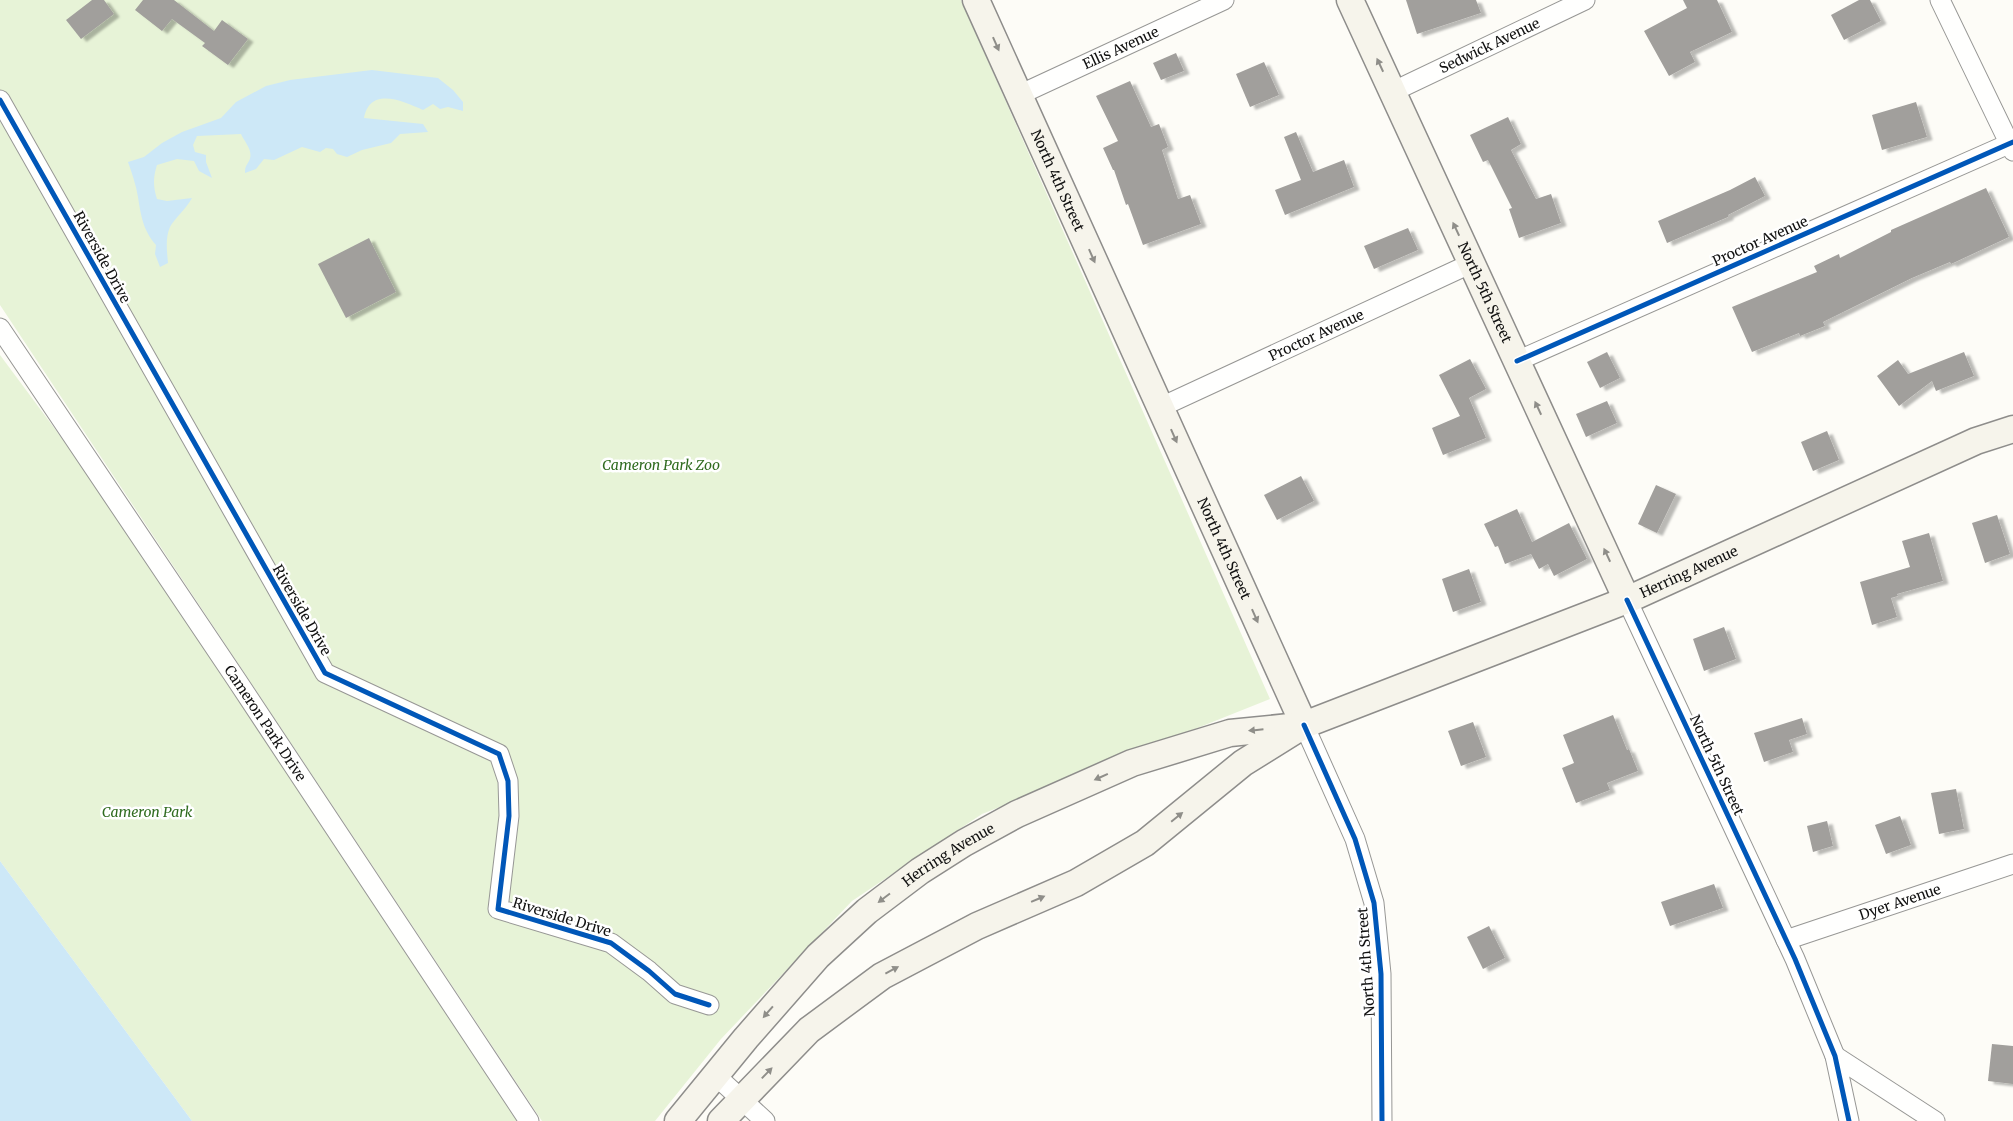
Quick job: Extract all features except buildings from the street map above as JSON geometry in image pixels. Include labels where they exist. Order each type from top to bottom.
[{"type":"main road","name":"North 4th Street","points":[[976,0],[1304,725]]},
{"type":"main road","name":"North 5th Street","points":[[1350,0],[1627,600]]},
{"type":"main road","name":"Herring Avenue","points":[[721,1121],[809,1030],[882,976],[977,926],[1076,883],[1145,843],[1243,763],[1304,725],[1627,600],[1976,441],[2013,429]]},
{"type":"main road","name":"Herring Avenue","points":[[678,1121],[715,1075],[818,956],[867,911],[920,871],[964,843],[1017,814],[1132,763],[1230,733],[1304,725]]},
{"type":"street","name":"Ellis Avenue","points":[[1019,95],[1224,0]]},
{"type":"street","name":"Sedwick Avenue","points":[[1392,92],[1586,0]]},
{"type":"street","points":[[1940,0],[2012,145]]},
{"type":"street","name":"Riverside Drive","points":[[0,100],[325,673],[499,754],[508,781],[509,816],[498,909],[611,943],[649,971],[675,994],[709,1005]]},
{"type":"street","name":"Proctor Avenue","points":[[1517,361],[2012,145]]},
{"type":"street","name":"Proctor Avenue","points":[[1161,407],[1472,263]]},
{"type":"street","name":"Cameron Park Drive","points":[[0,328],[236,679],[529,1121]]},
{"type":"street","name":"North 5th Street","points":[[1627,600],[1786,940],[1835,1056],[1849,1121]]},
{"type":"street","name":"North 4th Street","points":[[1304,725],[1355,839],[1374,903],[1381,974],[1382,1121]]},
{"type":"street","name":"Dyer Avenue","points":[[1786,940],[2013,864]]},
{"type":"street","points":[[1835,1056],[1935,1121]]},
{"type":"street","points":[[715,1075],[765,1121]]},
{"type":"green space","name":"Cameron Park Zoo","points":[[0,0],[961,0],[1270,699],[982,814],[852,901],[721,1039],[655,1121],[542,1121],[0,305]]},
{"type":"green space","name":"Cameron Park","points":[[0,355],[188,608],[529,1121],[192,1121],[0,861]]},
{"type":"water","points":[[372,70],[438,78],[453,90],[463,102],[463,111],[448,107],[440,109],[433,104],[423,110],[397,100],[380,99],[373,102],[367,108],[364,118],[423,124],[428,132],[400,134],[391,143],[362,150],[347,157],[337,154],[333,149],[326,148],[320,152],[302,147],[274,160],[264,159],[256,169],[245,173],[250,154],[241,134],[197,136],[193,145],[195,152],[206,155],[206,162],[212,178],[199,171],[194,161],[177,159],[157,165],[154,182],[157,199],[167,201],[192,198],[168,231],[168,263],[160,267],[155,254],[156,245],[148,234],[143,222],[128,162],[144,157],[162,143],[182,132],[221,118],[236,102],[266,86],[290,80]]},
{"type":"water","points":[[0,861],[192,1121],[0,1121]]},
{"type":"cycle path","points":[[0,100],[325,673],[499,754],[508,781],[509,816],[498,909],[611,943],[649,971],[675,994],[709,1005]]},
{"type":"cycle path","points":[[1517,361],[2013,142]]},
{"type":"cycle path","points":[[1627,600],[1795,959],[1835,1056],[1849,1121]]},
{"type":"cycle path","points":[[1304,725],[1355,839],[1374,903],[1381,974],[1382,1121]]}]
